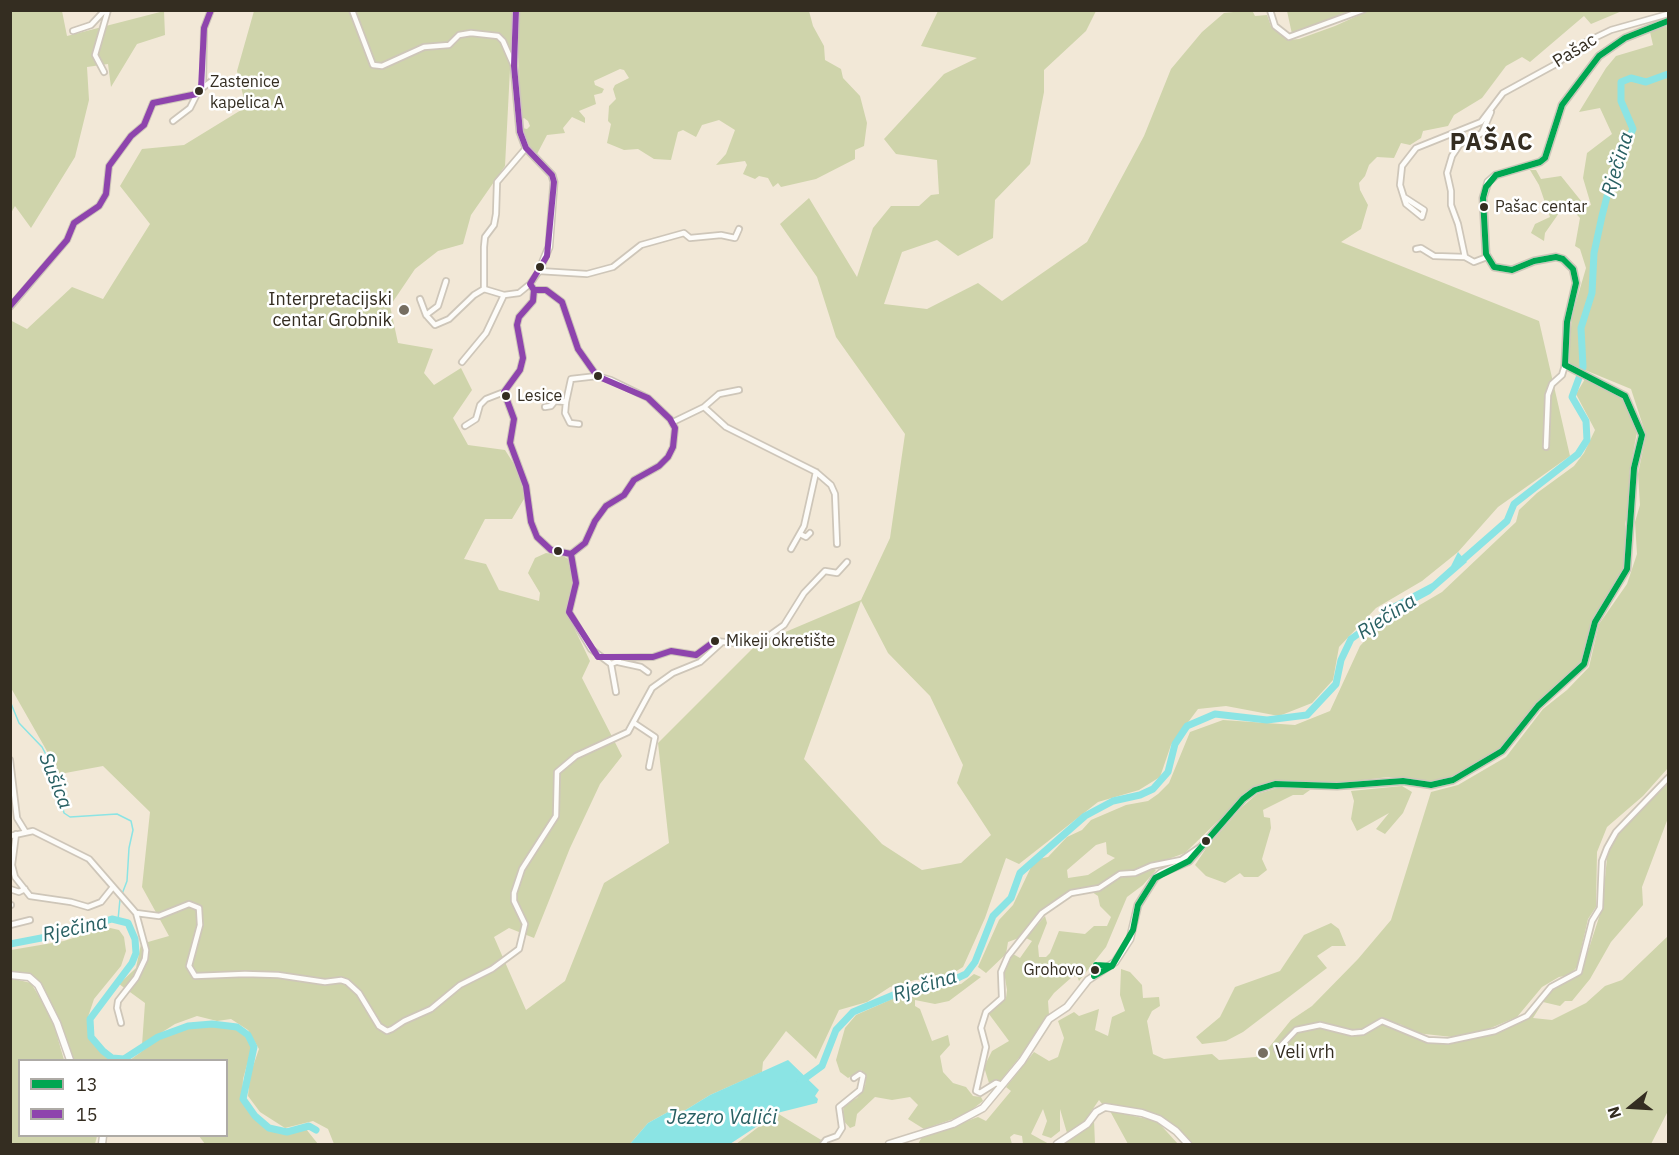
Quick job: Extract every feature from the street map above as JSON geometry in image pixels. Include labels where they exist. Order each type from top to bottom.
[{"type":"main road","points":[[516,10],[514,66],[520,132],[526,147],[552,175],[554,182],[549,247],[539,272]]},
{"type":"main road","points":[[890,1144],[967,1119],[983,1108],[1030,1049],[1049,1019],[1066,1006],[1088,980],[1115,962],[1130,939],[1138,905],[1155,878],[1189,861],[1243,799],[1255,790],[1267,785],[1337,786],[1403,781],[1431,785],[1453,780],[1502,752],[1538,706],[1584,664],[1595,622],[1626,569],[1634,468],[1642,435],[1625,396],[1567,367],[1567,322],[1576,283],[1569,264],[1563,259],[1548,258],[1505,270],[1494,267],[1487,257],[1483,198],[1488,182],[1496,175],[1540,162],[1545,158],[1562,105],[1599,56],[1625,38],[1668,21]]},
{"type":"main road","points":[[10,975],[29,977],[38,985],[57,1023],[70,1059]]},
{"type":"main road","points":[[1057,1144],[1087,1124],[1096,1112],[1105,1107],[1142,1113],[1158,1119],[1176,1131],[1188,1144]]},
{"type":"street","points":[[73,31],[92,25],[107,10]]},
{"type":"street","points":[[104,72],[95,55],[107,10]]},
{"type":"street","points":[[352,10],[373,65],[382,66],[424,47],[449,45],[459,35],[471,33],[498,36],[503,41],[514,66]]},
{"type":"street","points":[[1270,10],[1275,26],[1289,37],[1363,10]]},
{"type":"street","points":[[201,89],[204,31],[211,11]]},
{"type":"street","name":"Pašac","points":[[1404,197],[1401,192],[1401,172],[1411,152],[1422,145],[1481,122],[1503,93],[1556,64],[1586,42],[1619,28],[1668,14]]},
{"type":"street","points":[[173,121],[190,108],[201,89],[217,77]]},
{"type":"street","points":[[12,304],[67,240],[78,219],[99,206],[106,194],[109,166],[131,136],[144,125],[153,103],[197,94]]},
{"type":"street","name":"Pašac","points":[[1465,257],[1458,224],[1451,205],[1448,165],[1460,144],[1482,133],[1493,107]]},
{"type":"street","points":[[484,289],[485,237],[494,225],[497,182],[526,147]]},
{"type":"street","points":[[1404,197],[1424,210],[1422,217],[1408,206],[1404,197]]},
{"type":"street","points":[[420,299],[426,315],[434,324],[439,323],[449,319],[474,295],[484,289],[504,295],[519,293],[539,272],[586,274],[613,267],[641,245],[684,233],[690,238],[721,235],[735,238],[739,229]]},
{"type":"street","points":[[1416,249],[1420,248],[1434,256],[1465,257],[1474,262],[1487,257]]},
{"type":"street","points":[[426,315],[438,306],[446,282]]},
{"type":"street","points":[[465,426],[476,419],[480,405],[486,399],[504,392],[520,370],[523,358],[517,325],[519,317],[533,301],[534,290],[530,284]]},
{"type":"street","points":[[534,290],[546,290],[562,302],[578,349],[597,376]]},
{"type":"street","points":[[462,362],[486,333],[504,295]]},
{"type":"street","points":[[1546,447],[1548,395],[1552,384],[1567,367]]},
{"type":"street","points":[[504,392],[514,419],[510,443],[526,486],[531,522],[537,537],[551,550],[571,554],[585,543],[595,521],[606,506],[624,495],[634,480],[659,466],[668,457],[675,434],[673,422],[648,398],[611,380],[597,376],[571,379],[565,413],[570,423],[579,424]]},
{"type":"street","points":[[673,422],[704,407],[719,394],[739,390]]},
{"type":"street","points":[[545,407],[555,401],[566,402]]},
{"type":"street","points":[[704,407],[726,427],[816,472],[831,485],[835,494],[837,544]]},
{"type":"street","points":[[791,549],[800,534],[808,512],[816,472]]},
{"type":"street","points":[[800,534],[806,537],[810,533]]},
{"type":"street","points":[[571,554],[576,584],[569,612],[591,649],[611,664],[616,692]]},
{"type":"street","points":[[603,658],[653,657],[671,651],[696,656],[713,642],[751,643],[771,635],[784,626],[804,593],[825,572],[837,573],[847,562]]},
{"type":"street","points":[[136,913],[159,916],[189,904],[199,908],[200,925],[189,966],[195,976],[278,975],[325,982],[341,981],[359,993],[379,1026],[387,1031],[392,1029],[431,1009],[460,985],[492,969],[519,949],[525,924],[514,902],[514,893],[522,869],[556,816],[557,772],[576,756],[628,732],[645,697],[656,684],[682,668],[700,662],[721,643]]},
{"type":"street","points":[[611,664],[632,657]]},
{"type":"street","points":[[618,662],[641,667],[648,672]]},
{"type":"street","points":[[634,723],[655,737],[649,767]]},
{"type":"street","points":[[10,760],[17,818],[25,831]]},
{"type":"street","points":[[1277,1050],[1298,1029],[1320,1025],[1352,1033],[1363,1032],[1382,1020],[1428,1040],[1448,1041],[1495,1031],[1527,1016],[1551,987],[1579,972],[1593,921],[1600,908],[1602,861],[1607,848],[1616,832],[1668,778]]},
{"type":"street","points":[[113,887],[101,902],[88,908],[71,902],[30,896],[15,877],[12,865],[13,835],[25,831],[43,834],[89,859],[136,913],[146,950],[146,959],[136,978],[118,1001],[117,1008],[121,1023]]},
{"type":"street","points":[[1002,1085],[996,1083],[976,1093],[987,1043],[981,1028],[986,1012],[1002,998],[1001,972],[1008,956],[1042,913],[1071,893],[1099,888],[1120,874],[1135,873],[1151,866],[1180,860],[1198,846],[1203,845]]},
{"type":"street","points":[[10,889],[19,892],[25,889]]},
{"type":"street","points":[[10,925],[30,920]]},
{"type":"street","points":[[823,1144],[826,1140],[837,1136],[842,1128],[839,1107],[855,1096],[863,1084],[863,1076],[860,1074],[854,1078]]},
{"type":"green space","points":[[1252,10],[1255,16],[1267,15],[1271,26],[1288,40],[1299,39],[1335,26],[1368,11],[1622,11],[1591,24],[1584,16],[1530,62],[1522,57],[1506,66],[1482,98],[1454,115],[1448,126],[1423,131],[1421,138],[1410,145],[1401,143],[1394,158],[1377,157],[1369,165],[1365,176],[1359,183],[1368,205],[1361,229],[1341,242],[1539,321],[1570,456],[1498,507],[1458,552],[1422,581],[1376,608],[1339,647],[1333,680],[1312,703],[1279,716],[1226,706],[1198,709],[1171,745],[1160,777],[1139,790],[1098,802],[1019,864],[1006,858],[985,918],[963,967],[945,978],[915,980],[890,987],[867,1002],[839,1010],[816,1059],[786,1031],[763,1062],[762,1072],[710,1095],[684,1111],[668,1112],[648,1123],[630,1144],[334,1144],[328,1129],[313,1121],[285,1128],[260,1112],[248,1096],[250,1075],[259,1049],[248,1030],[231,1019],[217,1021],[197,1016],[175,1024],[142,1045],[145,1003],[119,984],[136,968],[141,944],[169,936],[142,887],[150,812],[103,766],[60,774],[11,688],[10,320],[27,329],[72,287],[103,299],[150,224],[120,186],[142,149],[184,145],[246,107],[237,71],[254,11],[513,11],[505,166],[471,215],[463,244],[438,251],[415,269],[390,306],[398,343],[433,349],[424,373],[434,385],[461,368],[472,390],[453,418],[468,445],[505,450],[530,489],[512,519],[485,519],[464,559],[486,564],[499,590],[539,601],[540,593],[528,573],[535,558],[546,553],[561,555],[570,560],[575,583],[566,611],[590,661],[582,678],[622,756],[600,784],[570,848],[534,938],[509,928],[494,937],[526,1010],[565,981],[604,883],[669,843],[658,743],[757,644],[861,600],[890,538],[905,434],[836,337],[817,277],[780,224],[809,198],[857,277],[873,228],[891,206],[919,206],[931,195],[939,194],[937,160],[896,154],[884,139],[944,74],[977,58],[921,46],[938,11],[1096,11],[1086,31],[1044,70],[1044,92],[1030,164],[995,200],[993,238],[958,256],[937,240],[902,252],[884,304],[927,309],[978,283],[1002,301],[1087,242],[1144,136],[1171,69],[1202,32],[1224,13]],"holes":[[[861,601],[888,653],[930,696],[963,765],[957,783],[991,835],[961,863],[922,870],[882,844],[804,759]]]},
{"type":"green space","points":[[10,11],[62,11],[67,36],[164,11],[165,35],[137,44],[111,87],[108,64],[87,67],[89,100],[75,157],[31,228],[15,206],[11,213]]},
{"type":"green space","points":[[518,11],[809,11],[813,26],[824,46],[825,60],[841,69],[843,78],[860,96],[867,123],[864,146],[855,150],[855,159],[816,179],[781,187],[778,183],[773,187],[768,178],[759,176],[755,179],[743,174],[747,165],[745,161],[716,165],[726,154],[735,130],[719,120],[702,125],[696,137],[683,130],[678,132],[671,160],[654,159],[638,149],[624,150],[607,143],[611,124],[608,121],[609,106],[616,99],[613,89],[615,85],[629,78],[624,70],[620,69],[594,81],[595,85],[604,89],[602,93],[594,95],[596,104],[579,111],[585,118],[585,123],[572,117],[563,128],[565,133],[547,135],[536,156],[523,136],[522,128],[527,129],[530,126],[528,121],[524,118],[520,120]]},
{"type":"green space","points":[[1287,11],[1359,11],[1292,34]]},
{"type":"green space","points":[[1668,26],[1668,768],[1643,796],[1607,827],[1597,852],[1596,907],[1588,919],[1577,967],[1570,975],[1559,977],[1542,987],[1517,1017],[1486,1030],[1452,1037],[1416,1033],[1400,1024],[1393,1025],[1427,1041],[1448,1043],[1485,1036],[1519,1023],[1531,1015],[1544,995],[1560,983],[1573,979],[1581,973],[1602,908],[1608,848],[1614,837],[1668,781],[1668,818],[1642,887],[1643,905],[1611,942],[1590,979],[1572,1001],[1565,1001],[1560,1006],[1543,1002],[1533,1018],[1552,1020],[1586,1003],[1605,986],[1622,980],[1668,936],[1668,1111],[1651,1144],[1192,1144],[1175,1127],[1159,1116],[1143,1110],[1103,1105],[1099,1100],[1084,1122],[1067,1133],[1060,1109],[1060,1131],[1051,1138],[1042,1135],[1047,1121],[1043,1109],[1031,1134],[1049,1144],[1023,1144],[1022,1136],[1014,1134],[1010,1137],[1012,1144],[918,1144],[922,1137],[978,1117],[986,1121],[1011,1091],[1006,1087],[1034,1052],[1049,1061],[1058,1057],[1064,1038],[1058,1021],[1074,1012],[1079,1016],[1099,1009],[1095,1030],[1108,1036],[1112,1017],[1125,1011],[1120,995],[1121,969],[1130,972],[1142,985],[1143,998],[1159,997],[1160,1006],[1152,1011],[1147,1021],[1153,1054],[1164,1059],[1212,1054],[1219,1060],[1256,1057],[1266,1051],[1291,1020],[1312,1006],[1358,959],[1391,920],[1431,792],[1458,785],[1506,757],[1543,709],[1567,690],[1589,667],[1599,624],[1627,584],[1637,554],[1635,522],[1640,505],[1638,474],[1646,435],[1631,389],[1568,363],[1572,316],[1586,268],[1580,249],[1575,246],[1580,218],[1566,203],[1545,233],[1544,241],[1531,233],[1535,224],[1550,217],[1539,185],[1530,170],[1536,170],[1541,179],[1561,176],[1586,207],[1591,205],[1583,178],[1587,153],[1612,134],[1600,108],[1579,112],[1616,56],[1653,45],[1650,32]]},
{"type":"green space","points":[[1585,379],[1623,399],[1637,432],[1629,475],[1630,504],[1625,524],[1627,539],[1624,568],[1591,621],[1582,659],[1575,669],[1536,704],[1500,750],[1452,777],[1428,782],[1389,777],[1336,783],[1272,781],[1253,787],[1185,853],[1135,871],[1119,872],[1097,887],[1069,892],[1040,912],[1019,938],[1008,942],[1006,954],[986,973],[978,967],[999,920],[1013,905],[1032,865],[1038,859],[1048,857],[1067,837],[1082,830],[1091,820],[1126,805],[1148,801],[1158,794],[1169,783],[1190,732],[1223,720],[1295,725],[1330,711],[1360,646],[1372,633],[1442,592],[1516,522],[1519,510],[1537,493],[1574,466],[1584,453],[1595,430],[1576,394]],"holes":[[[1106,842],[1107,854],[1115,858],[1088,875],[1068,878],[1067,870],[1096,845]]]},
{"type":"green space","points":[[1402,786],[1412,792],[1403,813],[1385,834],[1376,829],[1389,813],[1357,831],[1351,819],[1354,801],[1351,791]]},
{"type":"green space","points":[[1281,787],[1310,790],[1303,795],[1293,795],[1263,810],[1264,817],[1270,818],[1271,828],[1262,859],[1267,870],[1258,877],[1244,877],[1240,873],[1225,883],[1206,876],[1195,865],[1207,847],[1242,807],[1257,794]]},
{"type":"green space","points":[[1152,868],[1156,870],[1143,885],[1127,897],[1106,947],[1079,981],[1077,976],[1072,977],[1054,993],[1048,1001],[1049,1015],[1023,1053],[1001,1080],[989,1083],[984,1067],[992,1051],[1009,1041],[989,1014],[1006,998],[1004,972],[1009,959],[1013,954],[1020,958],[1032,941],[1026,938],[1045,916],[1047,923],[1038,946],[1039,957],[1046,957],[1050,953],[1059,931],[1085,934],[1094,926],[1107,926],[1111,917],[1100,906],[1098,896],[1092,892],[1101,891],[1116,878],[1136,876]]},
{"type":"green space","points":[[1331,923],[1339,929],[1346,946],[1332,946],[1317,956],[1327,968],[1243,1032],[1226,1041],[1202,1044],[1196,1037],[1220,1017],[1235,987],[1280,971],[1304,935]]},
{"type":"green space","points":[[106,927],[119,930],[124,937],[126,951],[121,966],[94,999],[88,1017],[90,1039],[109,1059],[71,1059],[50,1001],[35,977],[11,973],[11,950],[64,941]]},
{"type":"green space","points":[[974,974],[981,977],[949,1001],[935,1004],[915,1000],[915,1006],[920,1009],[932,1041],[948,1035],[950,1045],[940,1056],[943,1072],[953,1083],[966,1087],[973,1096],[981,1097],[983,1101],[965,1115],[924,1129],[908,1119],[918,1105],[910,1097],[892,1100],[875,1097],[857,1114],[855,1126],[850,1128],[842,1119],[844,1104],[857,1098],[865,1086],[866,1077],[861,1070],[848,1078],[840,1072],[836,1060],[845,1028],[856,1015],[899,996],[961,984]]},
{"type":"green space","points":[[10,978],[31,983],[52,1018],[64,1059],[18,1059],[18,1137],[97,1137],[95,1144],[11,1144]]},
{"type":"green space","points":[[212,1026],[237,1029],[247,1036],[252,1047],[243,1079],[242,1099],[254,1117],[270,1131],[288,1135],[306,1129],[318,1144],[205,1144],[200,1137],[228,1137],[228,1059],[131,1059],[159,1039],[188,1028]]},
{"type":"green space","points":[[1110,1111],[1157,1121],[1178,1144],[1128,1144]]},
{"type":"green space","points":[[777,1113],[813,1135],[828,1144],[736,1144]]},
{"type":"green space","points":[[1094,1120],[1095,1144],[1062,1144]]},
{"type":"water","points":[[1458,552],[1467,562],[1430,594],[1389,616],[1383,609],[1432,583],[1451,566]]},
{"type":"water","name":"Jezero Valići","points":[[788,1060],[819,1090],[815,1096],[818,1099],[817,1103],[777,1113],[730,1144],[630,1144],[648,1123],[668,1112],[684,1111],[710,1095]]},
{"type":"waterway","name":"Rječina","points":[[1458,564],[1507,521],[1514,504],[1578,454],[1587,440],[1586,421],[1572,397],[1583,367],[1581,328],[1592,293],[1594,253],[1602,216],[1614,169],[1633,129],[1621,101],[1621,82],[1631,78],[1646,82],[1668,74]]},
{"type":"waterway","name":"Rječina","points":[[800,1082],[822,1066],[836,1030],[853,1012],[898,993],[949,982],[966,974],[975,962],[993,916],[1011,898],[1020,873],[1085,816],[1113,801],[1140,795],[1153,789],[1168,772],[1175,744],[1187,726],[1215,714],[1267,720],[1307,715],[1336,684],[1341,660],[1351,639],[1393,609]]},
{"type":"waterway","name":"Sušica","points":[[10,701],[19,723],[42,747],[53,768],[64,813],[70,817],[117,814],[131,821],[133,830],[129,848],[127,881],[122,894]]},
{"type":"waterway","name":"Sušica","points":[[118,920],[120,899]]},
{"type":"waterway","name":"Rječina","points":[[10,944],[62,934],[112,919],[128,923],[135,939],[136,953],[132,963],[90,1019],[91,1037],[103,1051],[112,1058],[124,1059],[158,1037],[188,1026],[212,1024],[237,1027],[248,1035],[254,1047],[243,1099],[255,1116],[269,1128],[287,1132],[309,1126],[316,1130]]},
{"type":"transit line","name":"15","points":[[10,306],[67,240],[74,223],[99,206],[106,194],[109,166],[131,136],[144,125],[153,103],[197,94],[201,89],[204,28],[211,10]]},
{"type":"transit line","name":"15","points":[[516,10],[514,66],[520,132],[526,148],[552,175],[554,182],[547,256],[530,284],[534,290]]},
{"type":"transit line","name":"13","points":[[1565,365],[1567,322],[1576,283],[1573,269],[1563,259],[1556,257],[1534,261],[1512,270],[1494,267],[1486,254],[1483,198],[1486,187],[1496,175],[1540,162],[1545,158],[1562,105],[1599,56],[1625,38],[1668,21]]},
{"type":"transit line","name":"15","points":[[534,290],[546,290],[562,302],[578,349],[597,376],[648,398],[670,419],[675,428],[673,447],[668,457],[659,466],[634,480],[624,495],[606,506],[595,521],[585,543],[571,554],[551,550],[537,537],[531,522],[526,486],[510,443],[514,419],[504,392],[520,370],[523,358],[517,325],[519,317],[533,301],[534,290]]},
{"type":"transit line","name":"13","points":[[1112,966],[1133,930],[1138,905],[1155,878],[1189,861],[1243,799],[1255,790],[1275,784],[1337,786],[1403,781],[1431,785],[1453,780],[1502,751],[1538,706],[1584,664],[1595,622],[1627,569],[1634,468],[1642,435],[1625,396],[1565,365]]},
{"type":"transit line","name":"15","points":[[571,554],[576,583],[569,612],[598,657],[653,657],[671,651],[696,655],[715,641]]},
{"type":"transit line","name":"13","points":[[1096,965],[1112,966],[1094,976],[1096,965]]},
{"type":"place","name":"Zastenice kapelica A","points":[[199,91]]},
{"type":"place","name":"Pašac centar","points":[[1484,207]]},
{"type":"place","name":"Interpretacijski centar Grobnik","points":[[404,310]]},
{"type":"place","name":"Lesice","points":[[506,396]]},
{"type":"place","name":"Mikeji okretište","points":[[715,641]]},
{"type":"place","name":"Grohovo","points":[[1095,970]]},
{"type":"place","name":"Veli vrh","points":[[1263,1053]]},
{"type":"district","name":"PAŠAC","points":[[1492,143]]}]
